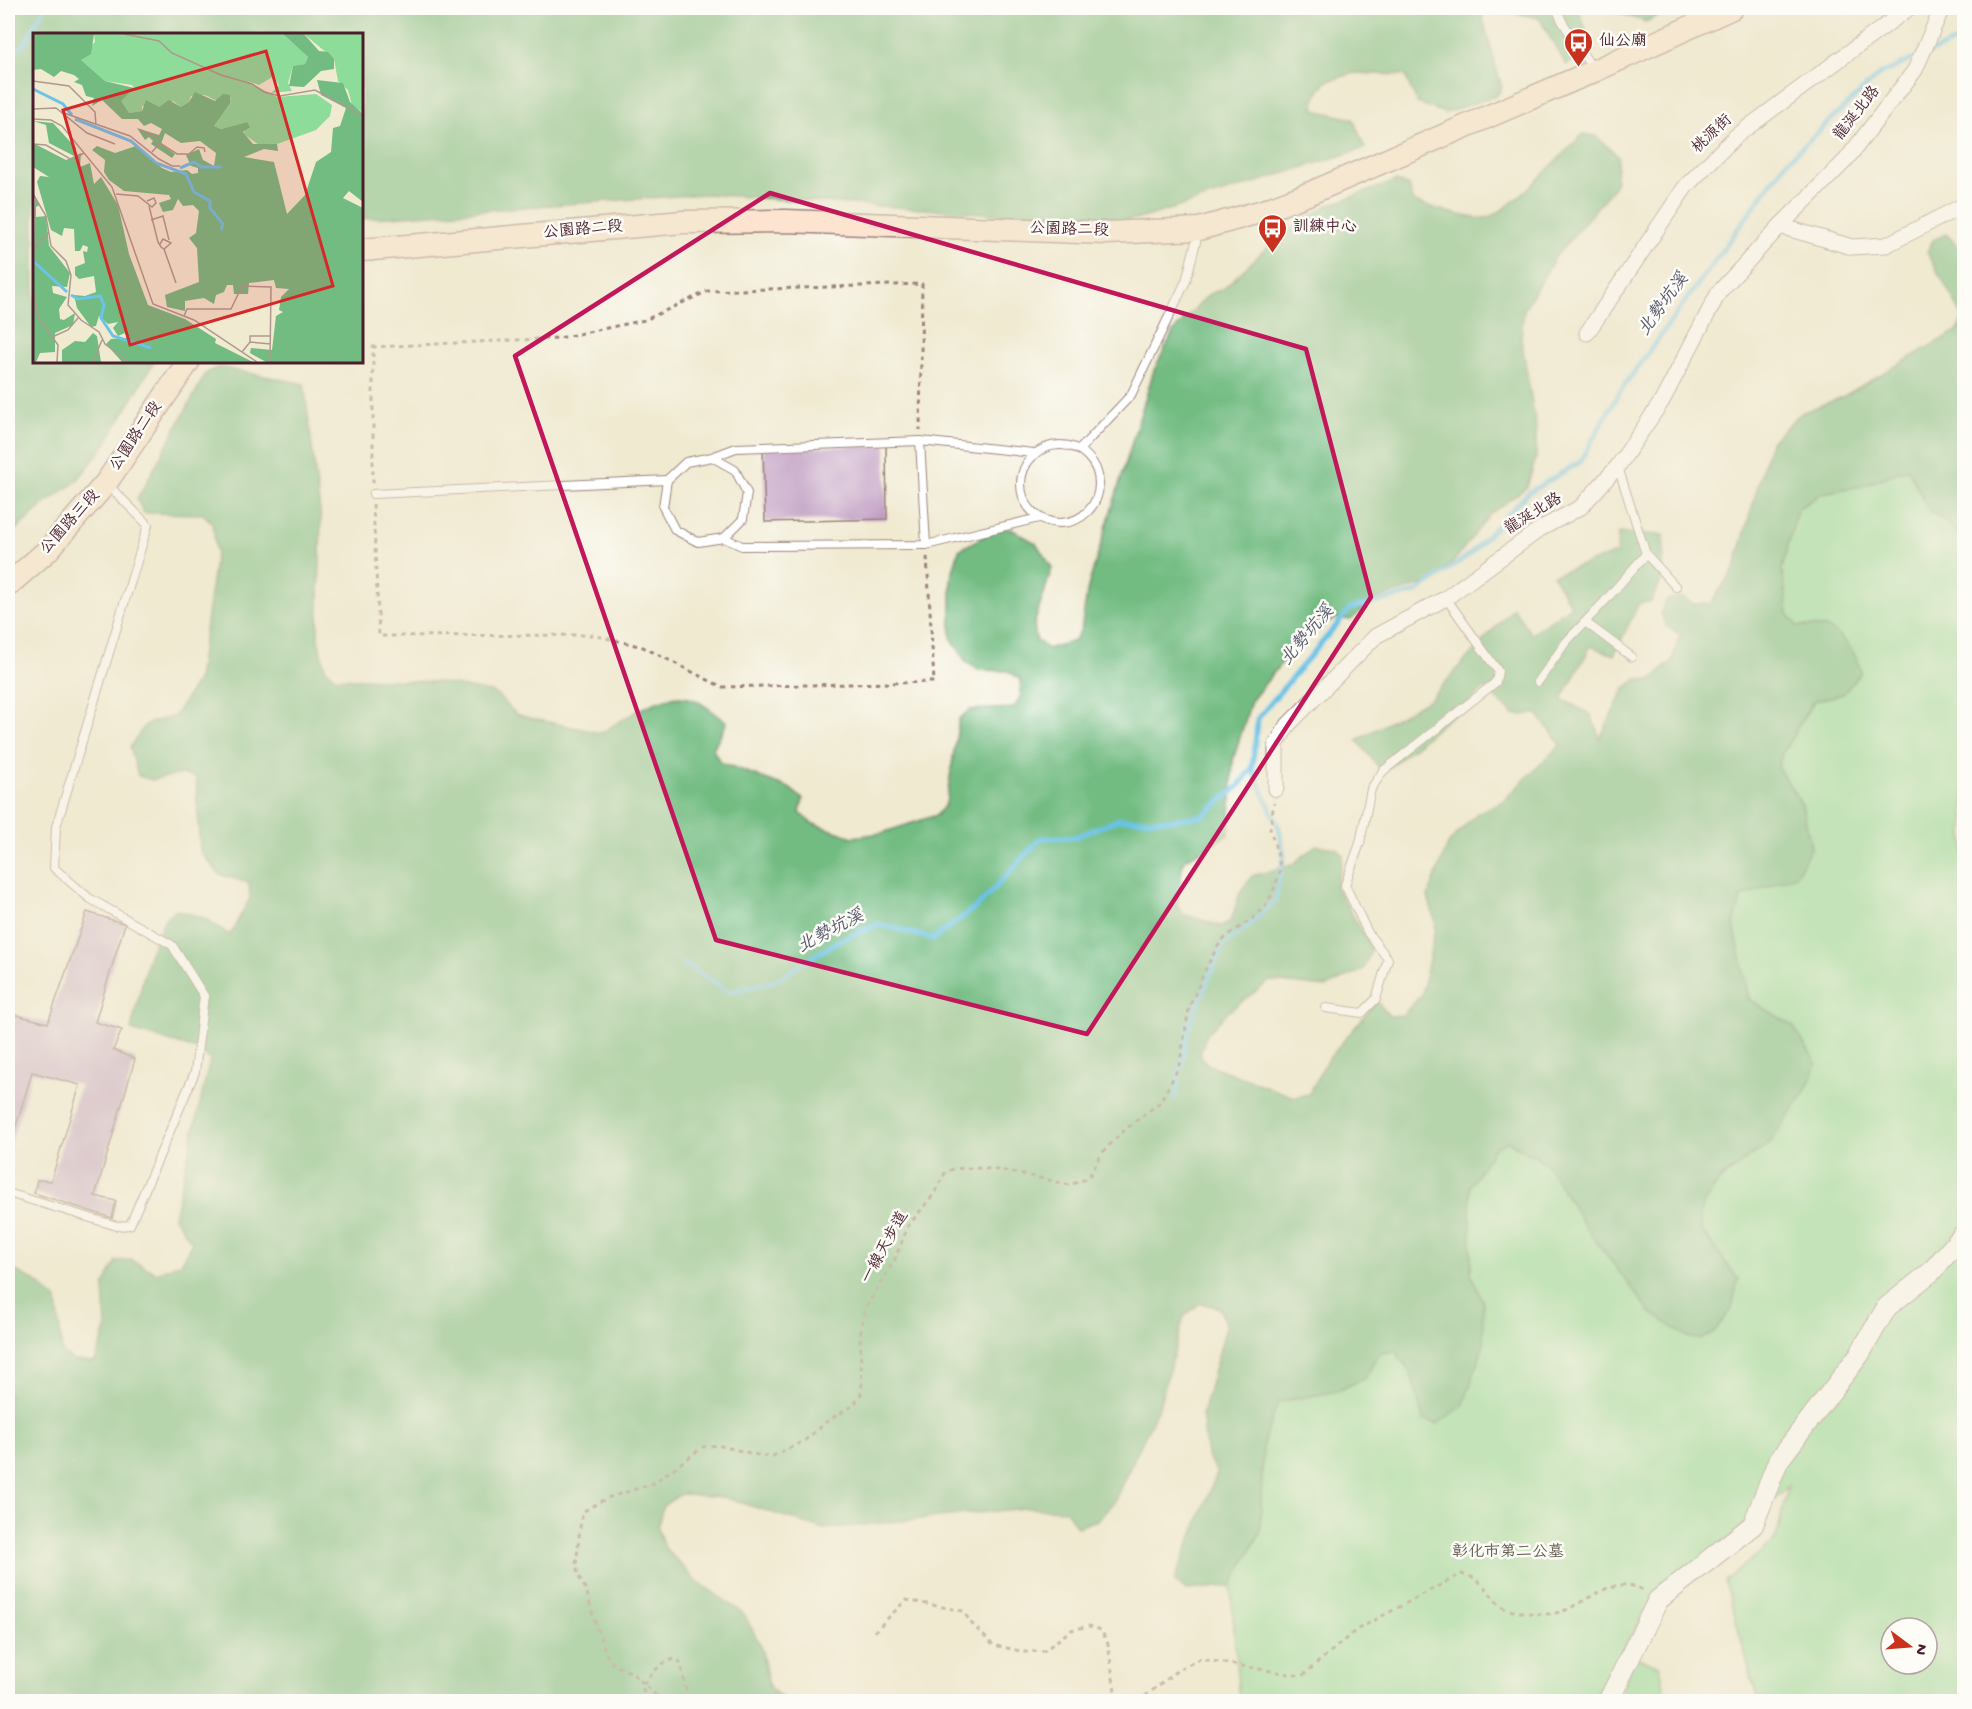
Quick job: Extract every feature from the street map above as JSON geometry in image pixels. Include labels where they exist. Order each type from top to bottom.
[{"type":"main road","name":"公園路二段","points":[[363,250],[683,222],[786,221],[1106,232],[1199,229],[1263,211],[1308,194],[1594,71],[1732,8]]},
{"type":"main road","name":"公園路二段","points":[[106,483],[187,363]]},
{"type":"main road","name":"公園路三段","points":[[8,585],[47,551],[106,483]]},
{"type":"street","name":"桃源街","points":[[1587,333],[1686,186],[1736,136],[1909,8]]},
{"type":"street","name":"龍涎北路","points":[[1276,789],[1276,744],[1288,725],[1376,636],[1446,598],[1540,529],[1581,507],[1618,466],[1662,401],[1719,292],[1779,226],[1846,160],[1915,70],[1942,8]]},
{"type":"street","points":[[1779,226],[1852,247],[1886,244],[1965,205]]},
{"type":"street","points":[[1608,1701],[1658,1600],[1753,1525],[1778,1461],[1859,1355],[1887,1307],[1931,1272],[1965,1234]]},
{"type":"lane","points":[[1556,8],[1594,71]]},
{"type":"lane","points":[[1080,449],[1131,394],[1186,281],[1199,229]]},
{"type":"lane","points":[[920,441],[926,545]]},
{"type":"lane","points":[[920,441],[1034,453],[1056,444],[1080,449],[1096,468],[1098,493],[1086,514],[1063,523],[1039,518],[926,545],[742,546],[724,538],[698,542],[675,530],[663,507],[667,480],[686,462],[712,458],[736,448],[920,441]]},
{"type":"lane","points":[[1034,453],[1021,474],[1023,499],[1039,518]]},
{"type":"lane","points":[[712,458],[735,470],[747,493],[743,519],[724,538]]},
{"type":"lane","points":[[1618,466],[1646,554],[1676,587]]},
{"type":"lane","points":[[373,494],[667,480]]},
{"type":"lane","points":[[8,1193],[117,1226],[130,1225],[195,1072],[204,996],[172,945],[89,898],[54,868],[56,827],[148,525],[106,483]]},
{"type":"lane","points":[[1538,682],[1566,642],[1646,554]]},
{"type":"lane","points":[[1326,1008],[1362,1013],[1376,999],[1388,959],[1368,933],[1345,885],[1360,843],[1371,789],[1383,771],[1497,682],[1498,671],[1446,598]]},
{"type":"lane","points":[[1585,622],[1632,657]]},
{"type":"path","points":[[920,441],[922,284],[708,291],[645,320],[559,338],[373,347],[373,494],[379,636],[593,635],[643,647],[722,687],[934,682],[926,545]]},
{"type":"path","name":"一線天步道","points":[[663,1701],[632,1673],[614,1665],[608,1658],[576,1565],[584,1510],[608,1498],[652,1484],[703,1448],[717,1445],[762,1456],[773,1456],[804,1441],[826,1422],[854,1405],[861,1394],[860,1335],[865,1309],[895,1259],[908,1226],[934,1194],[946,1171],[974,1167],[1070,1185],[1090,1175],[1101,1154],[1121,1134],[1159,1103],[1180,1062],[1189,1008],[1207,966],[1218,946],[1227,936],[1265,907],[1272,894],[1280,872],[1279,859],[1270,829],[1276,789]]},
{"type":"path","points":[[1138,1701],[1179,1669],[1200,1659],[1302,1676],[1356,1630],[1461,1574],[1478,1580],[1504,1608],[1547,1615],[1563,1613],[1582,1600],[1609,1587],[1635,1585],[1658,1600]]},
{"type":"path","points":[[874,1632],[906,1600],[963,1611],[972,1624],[993,1645],[1025,1652],[1044,1651],[1071,1630],[1089,1626],[1101,1630],[1108,1644],[1116,1698],[1120,1701]]},
{"type":"path","points":[[644,1701],[643,1685],[663,1664],[672,1659],[676,1659],[683,1672],[689,1701]]},
{"type":"highlighted area","points":[[770,193],[1306,349],[1371,597],[1087,1034],[716,940],[515,356]]},
{"type":"green space","points":[[8,8],[1489,8],[1482,16],[1502,88],[1496,96],[1445,113],[1417,103],[1405,75],[1354,73],[1325,82],[1314,100],[1315,110],[1353,119],[1365,148],[1143,218],[1113,222],[705,194],[363,219],[363,33],[33,33],[33,363],[153,363],[105,445],[77,481],[41,507],[8,537]]},
{"type":"green space","points":[[1489,8],[1578,8],[1593,50],[1566,65],[1539,18]]},
{"type":"green space","points":[[1604,8],[1672,8],[1646,22]]},
{"type":"green space","points":[[1583,134],[1596,136],[1618,156],[1615,186],[1556,256],[1524,309],[1521,338],[1536,427],[1536,458],[1527,487],[1490,514],[1453,562],[1430,582],[1373,600],[1351,620],[1336,618],[1299,641],[1251,701],[1233,760],[1229,834],[1183,861],[1177,906],[1183,914],[1221,926],[1231,921],[1240,892],[1252,876],[1292,865],[1316,845],[1336,848],[1343,855],[1336,887],[1368,941],[1371,951],[1363,970],[1325,987],[1270,981],[1228,1012],[1206,1035],[1200,1055],[1207,1064],[1294,1097],[1309,1094],[1326,1062],[1377,1001],[1389,1016],[1403,1015],[1422,994],[1436,924],[1428,897],[1448,844],[1477,813],[1503,801],[1561,744],[1537,714],[1514,715],[1485,688],[1383,773],[1357,740],[1430,699],[1513,608],[1531,634],[1571,606],[1553,575],[1617,553],[1618,533],[1664,535],[1663,577],[1651,602],[1639,603],[1614,655],[1591,646],[1562,699],[1591,715],[1600,738],[1625,688],[1637,679],[1651,680],[1672,661],[1680,634],[1667,627],[1661,614],[1667,600],[1681,597],[1694,604],[1710,604],[1735,568],[1770,442],[1801,413],[1842,397],[1958,330],[1963,317],[1927,252],[1933,240],[1946,234],[1964,252],[1964,551],[1960,535],[1927,507],[1908,468],[1866,485],[1822,493],[1797,509],[1782,569],[1788,614],[1797,626],[1816,626],[1833,631],[1853,652],[1861,672],[1843,694],[1813,701],[1782,754],[1778,768],[1802,805],[1811,848],[1796,875],[1741,897],[1734,925],[1749,999],[1793,1026],[1817,1064],[1805,1092],[1771,1142],[1721,1178],[1704,1203],[1699,1217],[1702,1231],[1738,1279],[1732,1309],[1714,1332],[1700,1340],[1686,1336],[1650,1312],[1586,1228],[1546,1163],[1508,1141],[1494,1148],[1470,1186],[1471,1275],[1483,1302],[1483,1347],[1463,1406],[1437,1424],[1423,1420],[1412,1376],[1396,1351],[1380,1353],[1365,1378],[1337,1391],[1278,1402],[1263,1444],[1260,1533],[1231,1586],[1186,1590],[1174,1581],[1217,1473],[1207,1455],[1202,1414],[1226,1327],[1220,1308],[1200,1303],[1184,1317],[1159,1406],[1113,1504],[1097,1520],[1077,1527],[1066,1510],[1025,1508],[824,1529],[723,1497],[681,1494],[663,1506],[657,1528],[665,1548],[693,1578],[744,1614],[761,1646],[769,1687],[786,1701],[8,1701],[8,1267],[35,1281],[57,1300],[62,1352],[74,1361],[95,1362],[106,1329],[104,1286],[116,1261],[131,1260],[157,1273],[182,1262],[192,1242],[174,1217],[210,1060],[200,1050],[131,1030],[148,958],[165,919],[176,910],[204,918],[230,935],[250,898],[249,883],[219,874],[200,851],[196,778],[182,774],[152,780],[138,776],[130,747],[146,724],[175,716],[198,679],[216,553],[213,524],[203,514],[144,513],[137,500],[206,373],[219,367],[304,384],[321,519],[318,639],[325,668],[336,678],[438,682],[495,693],[516,714],[601,733],[657,702],[669,698],[692,699],[727,722],[713,749],[720,762],[789,788],[803,799],[800,813],[811,823],[853,837],[882,833],[937,815],[946,804],[959,719],[970,710],[1014,708],[1021,695],[1020,679],[1008,671],[979,670],[966,662],[951,637],[951,578],[959,550],[997,529],[1011,529],[1036,543],[1052,568],[1034,624],[1036,639],[1047,649],[1074,641],[1081,630],[1088,587],[1154,370],[1174,331],[1209,294],[1223,289],[1276,239],[1326,206],[1396,181],[1409,186],[1413,201],[1419,203],[1471,217],[1485,218],[1495,214],[1521,195]]},
{"type":"green space","name":"彰化市第二公墓","points":[[1908,468],[1927,507],[1960,535],[1964,551],[1964,1701],[1758,1701],[1725,1581],[1776,1540],[1788,1486],[1645,1613],[1597,1690],[1595,1701],[1239,1701],[1231,1586],[1260,1533],[1263,1444],[1278,1402],[1337,1391],[1365,1378],[1380,1353],[1396,1351],[1412,1376],[1423,1420],[1483,1302],[1471,1275],[1470,1185],[1494,1148],[1507,1141],[1546,1163],[1586,1228],[1738,1279],[1705,1236],[1700,1217],[1703,1204],[1722,1179],[1771,1142],[1793,1026],[1749,999],[1734,925],[1741,897],[1796,875],[1811,848],[1802,805],[1778,768],[1782,753],[1814,701],[1843,694],[1825,627],[1797,626],[1788,614],[1782,569],[1797,509],[1822,493],[1866,485]]},
{"type":"green space","points":[[1633,1656],[1660,1666],[1667,1701],[1618,1702]]},
{"type":"building","points":[[886,445],[887,519],[765,522],[763,449]]},
{"type":"building","points":[[87,912],[125,924],[95,1022],[122,1030],[113,1050],[135,1059],[95,1196],[116,1201],[112,1218],[34,1193],[37,1180],[51,1181],[80,1085],[32,1072],[8,1153],[8,1013],[48,1023]]},
{"type":"waterway","points":[[8,58],[25,43],[44,8]]},
{"type":"waterway","name":"北勢坑溪","points":[[1925,55],[1964,38]]},
{"type":"waterway","name":"北勢坑溪","points":[[683,963],[729,992],[775,981],[840,940],[879,924],[933,939],[980,904],[1041,838],[1075,837],[1119,819],[1169,820],[1202,816],[1238,787],[1252,768],[1258,718],[1350,609],[1417,592],[1470,554],[1528,493],[1580,462],[1619,393],[1787,161],[1880,74],[1916,58]]},
{"type":"waterway","points":[[1175,1098],[1189,1025],[1223,945],[1243,931],[1275,901],[1284,856],[1279,828],[1252,768]]},
{"type":"place","name":"仙公廟","points":[[1578,68]]},
{"type":"place","name":"訓練中心","points":[[1272,254]]}]
